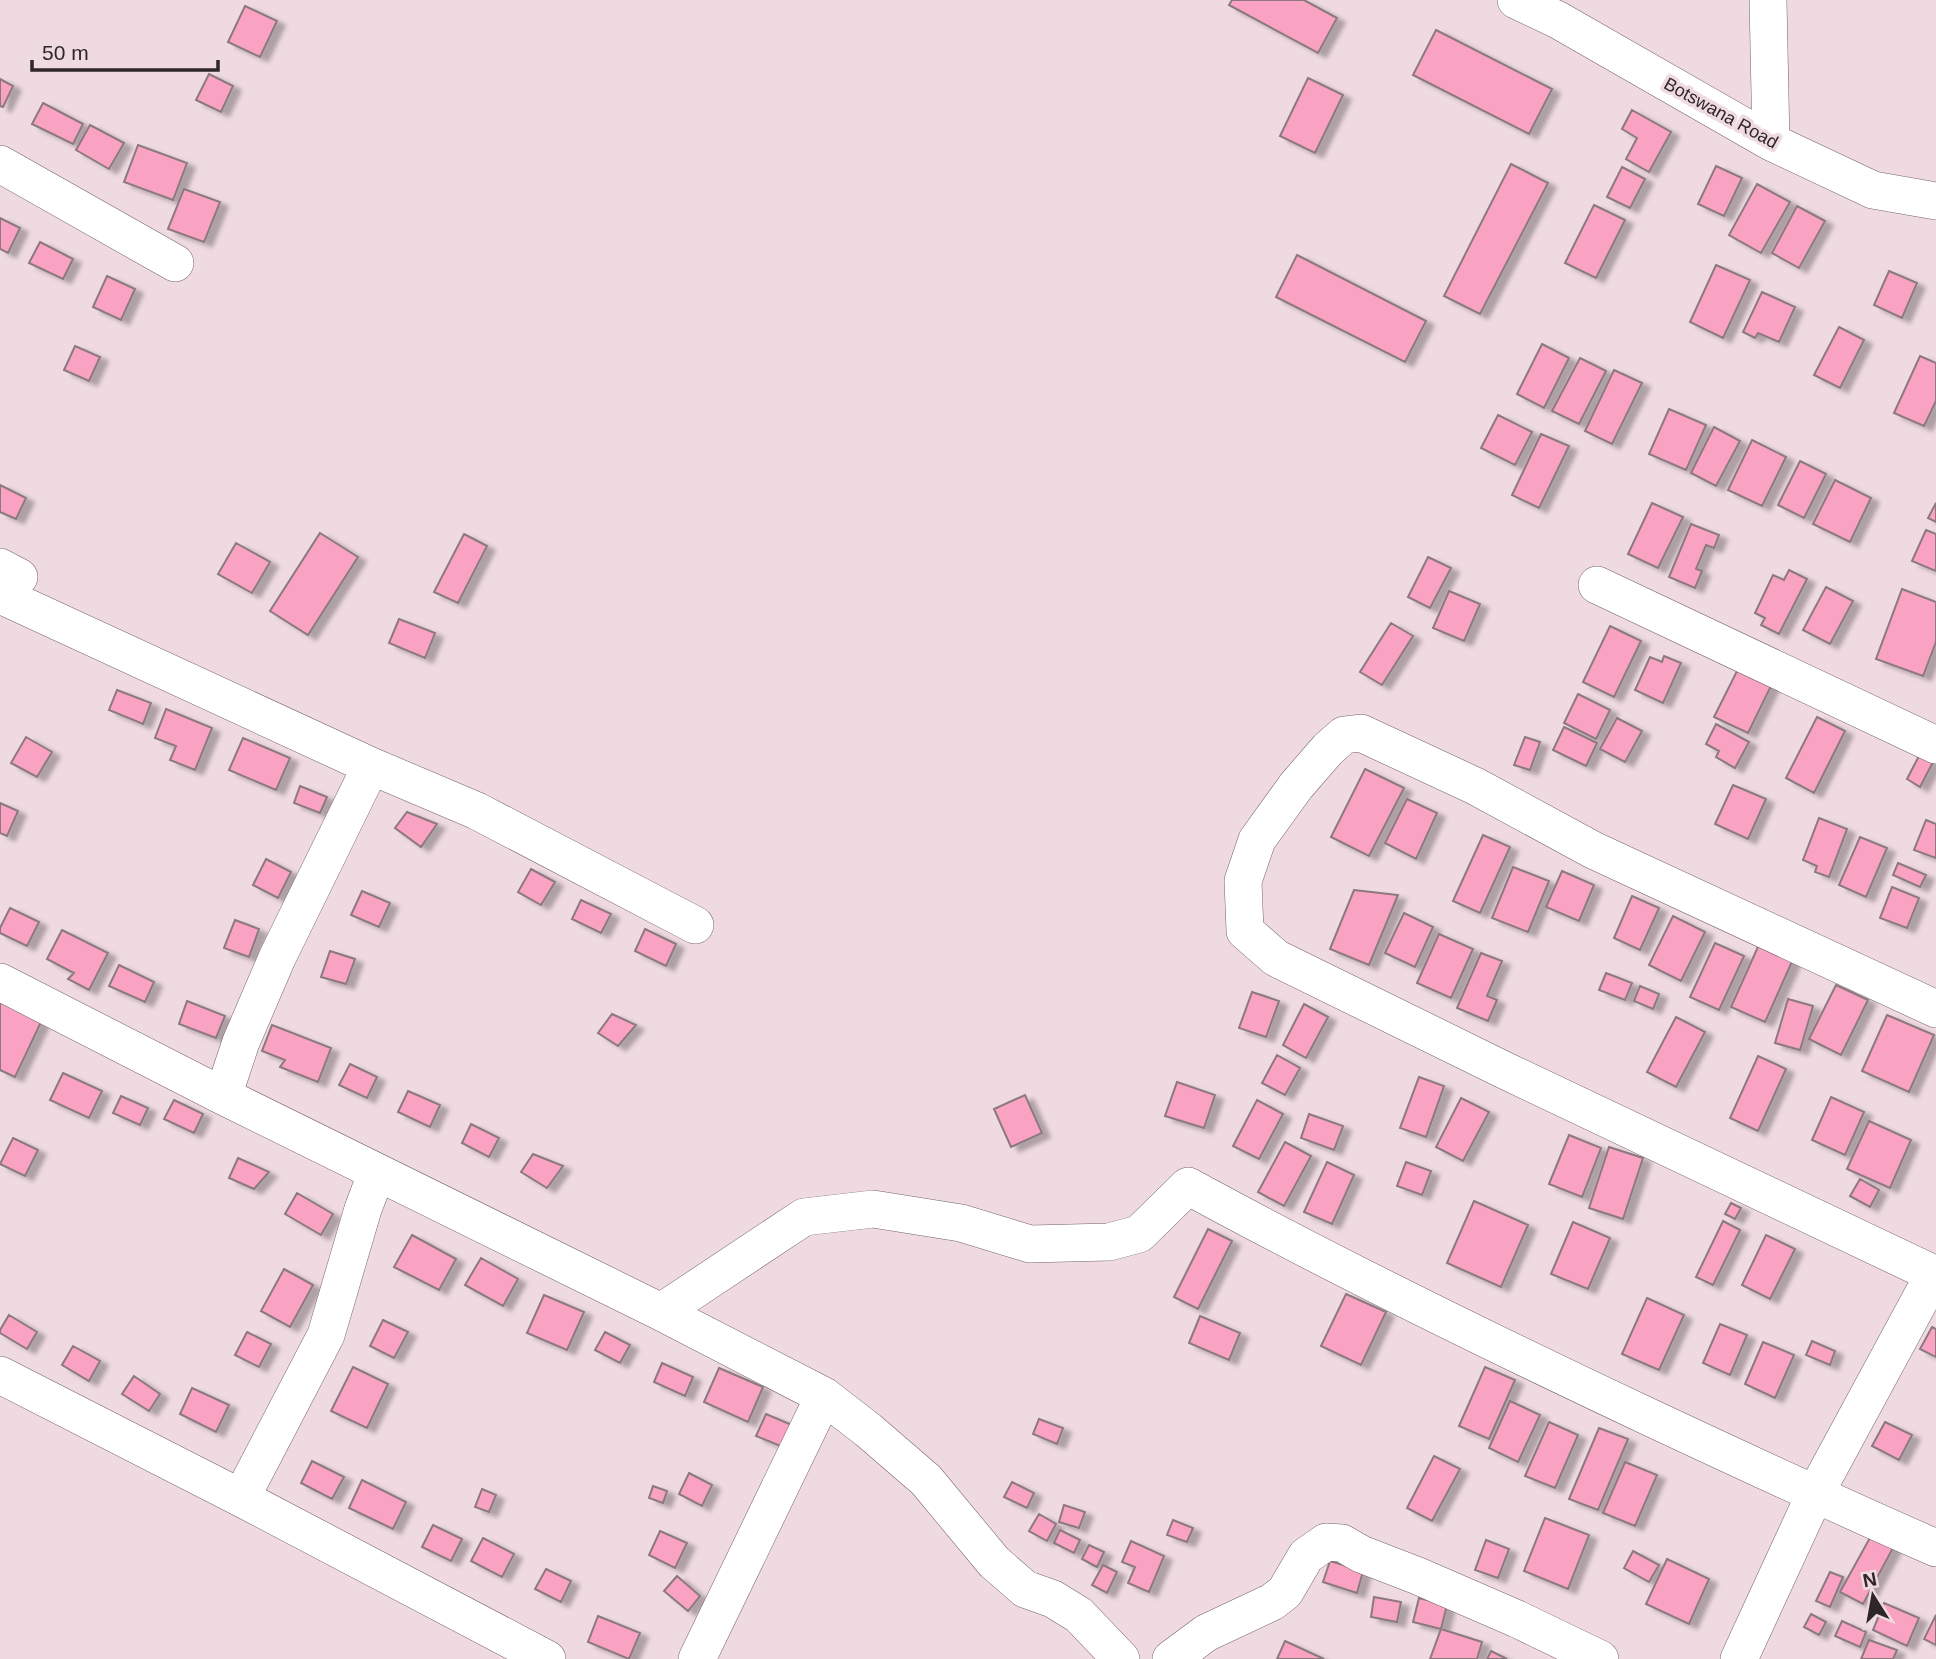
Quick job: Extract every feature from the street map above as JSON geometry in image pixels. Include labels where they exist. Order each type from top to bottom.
[{"type":"street","name":"Botswana Road","points":[[1516,0],[1558,20],[1771,142],[1872,190],[1936,201]]},
{"type":"street","points":[[1768,0],[1771,142]]},
{"type":"street","points":[[0,164],[175,263]]},
{"type":"street","points":[[9,581],[371,766],[477,811],[695,925]]},
{"type":"street","points":[[1597,585],[1936,745]]},
{"type":"street","points":[[1739,1659],[1815,1494],[1935,1275],[1506,1071],[1276,958],[1245,931],[1243,881],[1257,840],[1296,786],[1344,735],[1362,733],[1475,786],[1593,850],[1936,1009]]},
{"type":"street","points":[[223,1096],[241,1042],[277,958],[371,766]]},
{"type":"street","points":[[0,982],[824,1396],[926,1480],[994,1562],[1025,1589],[1053,1599],[1079,1615],[1121,1659]]},
{"type":"street","points":[[241,1498],[326,1335],[363,1209],[377,1172]]},
{"type":"street","points":[[661,1312],[804,1217],[873,1209],[961,1223],[1030,1244],[1109,1242],[1139,1234],[1188,1186],[1272,1232],[1533,1363],[1936,1548]]},
{"type":"street","points":[[0,1375],[547,1659]]},
{"type":"street","points":[[697,1659],[824,1396]]},
{"type":"street","points":[[1171,1659],[1206,1633],[1272,1602],[1285,1592],[1306,1556],[1326,1542],[1342,1543],[1362,1554],[1517,1619],[1600,1659]]},
{"type":"building","points":[[1232,0],[1304,0],[1337,18],[1318,53],[1229,5]]},
{"type":"building","points":[[245,6],[277,21],[260,57],[228,42]]},
{"type":"building","points":[[1436,30],[1552,89],[1529,134],[1413,75]]},
{"type":"building","points":[[209,74],[233,86],[221,112],[196,100]]},
{"type":"building","points":[[1308,78],[1343,95],[1315,153],[1280,136]]},
{"type":"building","points":[[0,79],[13,86],[3,107],[0,106]]},
{"type":"building","points":[[43,103],[83,124],[73,144],[32,124]]},
{"type":"building","points":[[1632,110],[1671,132],[1649,172],[1626,159],[1637,138],[1622,129]]},
{"type":"building","points":[[90,125],[124,143],[109,169],[76,150]]},
{"type":"building","points":[[138,145],[187,163],[173,200],[124,182]]},
{"type":"building","points":[[1511,164],[1548,183],[1480,314],[1444,296]]},
{"type":"building","points":[[1716,166],[1742,178],[1724,216],[1698,204]]},
{"type":"building","points":[[1622,167],[1645,179],[1630,208],[1607,197]]},
{"type":"building","points":[[1757,184],[1790,202],[1761,253],[1729,235]]},
{"type":"building","points":[[184,189],[220,202],[204,242],[168,229]]},
{"type":"building","points":[[1594,205],[1625,220],[1596,278],[1565,263]]},
{"type":"building","points":[[1797,206],[1825,221],[1799,268],[1772,253]]},
{"type":"building","points":[[0,218],[20,228],[8,253],[0,249]]},
{"type":"building","points":[[40,242],[73,259],[63,279],[29,263]]},
{"type":"building","points":[[1297,255],[1426,321],[1405,362],[1276,297]]},
{"type":"building","points":[[1716,265],[1750,280],[1723,338],[1690,322]]},
{"type":"building","points":[[1889,271],[1917,283],[1902,318],[1874,305]]},
{"type":"building","points":[[107,276],[135,289],[121,320],[93,307]]},
{"type":"building","points":[[1762,292],[1795,307],[1779,342],[1758,333],[1755,338],[1743,332]]},
{"type":"building","points":[[1839,327],[1864,340],[1840,388],[1814,375]]},
{"type":"building","points":[[1542,344],[1569,358],[1544,408],[1517,394]]},
{"type":"building","points":[[75,346],[100,357],[89,381],[64,370]]},
{"type":"building","points":[[1920,356],[1936,363],[1936,401],[1924,426],[1894,413]]},
{"type":"building","points":[[1580,358],[1606,371],[1579,424],[1552,411]]},
{"type":"building","points":[[1614,370],[1642,383],[1612,444],[1585,431]]},
{"type":"building","points":[[1669,409],[1706,425],[1686,470],[1649,454]]},
{"type":"building","points":[[1498,415],[1532,432],[1515,465],[1481,448]]},
{"type":"building","points":[[1714,427],[1740,441],[1716,486],[1691,473]]},
{"type":"building","points":[[1541,434],[1569,446],[1539,508],[1512,495]]},
{"type":"building","points":[[1752,440],[1786,457],[1762,506],[1728,490]]},
{"type":"building","points":[[1800,461],[1826,474],[1804,518],[1778,505]]},
{"type":"building","points":[[1835,480],[1871,498],[1850,542],[1813,524]]},
{"type":"building","points":[[0,485],[26,498],[16,519],[0,512]]},
{"type":"building","points":[[1652,503],[1683,517],[1658,568],[1628,554]]},
{"type":"building","points":[[1936,503],[1936,522],[1928,518]]},
{"type":"building","points":[[1691,524],[1719,535],[1714,548],[1706,545],[1696,569],[1702,571],[1695,588],[1669,577]]},
{"type":"building","points":[[1926,530],[1936,534],[1936,571],[1912,561]]},
{"type":"building","points":[[320,533],[358,557],[308,635],[270,611]]},
{"type":"building","points":[[464,534],[487,546],[458,603],[434,592]]},
{"type":"building","points":[[236,543],[270,562],[252,593],[218,574]]},
{"type":"building","points":[[1428,557],[1451,568],[1430,608],[1408,597]]},
{"type":"building","points":[[1789,570],[1807,579],[1779,634],[1761,625],[1765,618],[1755,613],[1773,575],[1784,580]]},
{"type":"building","points":[[1826,587],[1853,601],[1830,644],[1803,630]]},
{"type":"building","points":[[1902,589],[1936,602],[1936,642],[1923,676],[1876,659]]},
{"type":"building","points":[[1449,591],[1480,604],[1464,641],[1433,628]]},
{"type":"building","points":[[399,619],[435,633],[425,658],[389,643]]},
{"type":"building","points":[[1391,623],[1413,636],[1382,685],[1360,672]]},
{"type":"building","points":[[1610,626],[1641,641],[1614,697],[1583,682]]},
{"type":"building","points":[[1664,656],[1681,663],[1663,703],[1635,690],[1650,657],[1662,662]]},
{"type":"building","points":[[1738,669],[1771,686],[1748,733],[1714,717]]},
{"type":"building","points":[[117,690],[151,703],[143,724],[109,710]]},
{"type":"building","points":[[1578,694],[1610,710],[1596,739],[1564,723]]},
{"type":"building","points":[[166,709],[212,728],[195,770],[170,760],[176,746],[155,738]]},
{"type":"building","points":[[1817,717],[1845,731],[1814,793],[1786,778]]},
{"type":"building","points":[[1617,718],[1642,731],[1625,762],[1600,749]]},
{"type":"building","points":[[1716,724],[1749,742],[1735,768],[1716,757],[1719,751],[1706,744]]},
{"type":"building","points":[[1564,727],[1597,743],[1586,766],[1553,750]]},
{"type":"building","points":[[26,737],[52,752],[37,777],[11,763]]},
{"type":"building","points":[[1525,737],[1540,742],[1530,770],[1514,765]]},
{"type":"building","points":[[243,738],[290,758],[276,790],[229,770]]},
{"type":"building","points":[[1920,754],[1933,762],[1920,787],[1907,779]]},
{"type":"building","points":[[1365,769],[1404,788],[1369,856],[1331,837]]},
{"type":"building","points":[[1733,785],[1766,799],[1748,839],[1715,824]]},
{"type":"building","points":[[300,786],[327,797],[320,813],[294,803]]},
{"type":"building","points":[[1407,799],[1437,813],[1416,859],[1385,843]]},
{"type":"building","points":[[0,803],[18,811],[7,836],[0,833]]},
{"type":"building","points":[[407,812],[437,824],[421,847],[395,828]]},
{"type":"building","points":[[1819,818],[1847,829],[1829,877],[1815,872],[1817,866],[1803,860]]},
{"type":"building","points":[[1926,820],[1936,824],[1936,858],[1914,850]]},
{"type":"building","points":[[1483,835],[1510,847],[1480,913],[1453,901]]},
{"type":"building","points":[[1860,837],[1887,848],[1866,897],[1839,885]]},
{"type":"building","points":[[266,859],[291,872],[278,898],[253,885]]},
{"type":"building","points":[[1898,863],[1926,875],[1920,887],[1893,875]]},
{"type":"building","points":[[1513,867],[1549,881],[1528,932],[1492,918]]},
{"type":"building","points":[[531,869],[555,882],[541,905],[518,892]]},
{"type":"building","points":[[1562,871],[1594,885],[1579,921],[1546,907]]},
{"type":"building","points":[[1892,887],[1919,898],[1907,928],[1880,918]]},
{"type":"building","points":[[1354,890],[1398,895],[1369,965],[1330,949]]},
{"type":"building","points":[[362,891],[390,903],[379,927],[351,915]]},
{"type":"building","points":[[1632,896],[1659,908],[1640,950],[1614,938]]},
{"type":"building","points":[[581,900],[611,914],[601,933],[572,919]]},
{"type":"building","points":[[10,908],[39,922],[27,946],[0,933]]},
{"type":"building","points":[[1404,913],[1433,927],[1415,967],[1385,953]]},
{"type":"building","points":[[1673,916],[1705,932],[1681,981],[1649,965]]},
{"type":"building","points":[[235,920],[259,929],[249,957],[224,948]]},
{"type":"building","points":[[645,929],[676,944],[666,966],[635,951]]},
{"type":"building","points":[[62,930],[108,953],[89,990],[68,979],[74,973],[47,959]]},
{"type":"building","points":[[1439,934],[1473,949],[1451,998],[1417,983]]},
{"type":"building","points":[[1761,940],[1795,955],[1765,1022],[1731,1007]]},
{"type":"building","points":[[1715,943],[1744,956],[1719,1010],[1690,997]]},
{"type":"building","points":[[330,951],[355,959],[346,984],[321,977]]},
{"type":"building","points":[[1481,953],[1502,961],[1487,996],[1497,1000],[1488,1021],[1457,1008]]},
{"type":"building","points":[[119,965],[154,982],[145,1002],[109,986]]},
{"type":"building","points":[[1606,973],[1632,983],[1625,1000],[1599,990]]},
{"type":"building","points":[[1836,985],[1868,1000],[1841,1055],[1809,1039]]},
{"type":"building","points":[[1640,986],[1659,994],[1653,1009],[1634,1001]]},
{"type":"building","points":[[1252,992],[1279,1001],[1266,1037],[1239,1028]]},
{"type":"building","points":[[1788,999],[1813,1006],[1800,1050],[1775,1043]]},
{"type":"building","points":[[187,1001],[225,1016],[216,1038],[179,1024]]},
{"type":"building","points":[[0,1002],[41,1022],[15,1077],[0,1070]]},
{"type":"building","points":[[1304,1004],[1328,1017],[1306,1058],[1283,1045]]},
{"type":"building","points":[[612,1014],[636,1025],[618,1046],[598,1033]]},
{"type":"building","points":[[1887,1015],[1934,1035],[1909,1092],[1862,1071]]},
{"type":"building","points":[[1676,1017],[1705,1032],[1676,1087],[1647,1072]]},
{"type":"building","points":[[272,1025],[331,1048],[318,1082],[280,1067],[285,1060],[262,1051]]},
{"type":"building","points":[[1277,1055],[1300,1068],[1285,1095],[1262,1083]]},
{"type":"building","points":[[1758,1056],[1786,1069],[1758,1131],[1730,1118]]},
{"type":"building","points":[[350,1064],[377,1077],[367,1098],[339,1085]]},
{"type":"building","points":[[63,1073],[102,1091],[89,1118],[50,1100]]},
{"type":"building","points":[[1419,1077],[1444,1086],[1426,1137],[1400,1128]]},
{"type":"building","points":[[1177,1082],[1215,1095],[1204,1128],[1165,1116]]},
{"type":"building","points":[[408,1091],[440,1105],[430,1127],[398,1112]]},
{"type":"building","points":[[1025,1095],[1042,1133],[1011,1147],[994,1109]]},
{"type":"building","points":[[121,1096],[148,1108],[140,1125],[113,1113]]},
{"type":"building","points":[[1831,1097],[1864,1112],[1845,1155],[1812,1140]]},
{"type":"building","points":[[1461,1098],[1489,1112],[1463,1161],[1436,1147]]},
{"type":"building","points":[[174,1100],[203,1114],[194,1133],[164,1119]]},
{"type":"building","points":[[1257,1100],[1283,1114],[1259,1159],[1233,1146]]},
{"type":"building","points":[[1309,1114],[1343,1126],[1334,1150],[1301,1138]]},
{"type":"building","points":[[1869,1121],[1911,1140],[1890,1188],[1847,1169]]},
{"type":"building","points":[[471,1124],[499,1138],[489,1157],[462,1143]]},
{"type":"building","points":[[1569,1135],[1601,1148],[1582,1197],[1549,1184]]},
{"type":"building","points":[[13,1138],[38,1150],[25,1176],[0,1164]]},
{"type":"building","points":[[1285,1142],[1311,1156],[1284,1206],[1258,1192]]},
{"type":"building","points":[[1609,1147],[1643,1158],[1623,1219],[1589,1208]]},
{"type":"building","points":[[533,1154],[563,1166],[547,1188],[521,1172]]},
{"type":"building","points":[[238,1158],[269,1172],[254,1189],[229,1178]]},
{"type":"building","points":[[1327,1162],[1354,1175],[1332,1224],[1304,1212]]},
{"type":"building","points":[[1406,1162],[1431,1171],[1422,1195],[1397,1186]]},
{"type":"building","points":[[1860,1179],[1879,1190],[1870,1207],[1850,1196]]},
{"type":"building","points":[[297,1193],[333,1214],[321,1235],[285,1214]]},
{"type":"building","points":[[1474,1201],[1528,1225],[1501,1287],[1447,1263]]},
{"type":"building","points":[[1731,1203],[1741,1208],[1735,1219],[1725,1214]]},
{"type":"building","points":[[1723,1221],[1740,1230],[1713,1285],[1696,1277]]},
{"type":"building","points":[[1573,1222],[1610,1238],[1588,1289],[1551,1274]]},
{"type":"building","points":[[1208,1229],[1232,1241],[1198,1309],[1174,1297]]},
{"type":"building","points":[[412,1235],[456,1259],[439,1290],[394,1267]]},
{"type":"building","points":[[1766,1235],[1795,1249],[1770,1299],[1742,1285]]},
{"type":"building","points":[[481,1258],[518,1279],[503,1306],[465,1285]]},
{"type":"building","points":[[284,1269],[313,1285],[290,1327],[261,1311]]},
{"type":"building","points":[[1346,1294],[1386,1312],[1361,1365],[1321,1346]]},
{"type":"building","points":[[544,1295],[584,1312],[567,1350],[527,1333]]},
{"type":"building","points":[[1647,1298],[1684,1315],[1659,1370],[1622,1354]]},
{"type":"building","points":[[9,1315],[37,1332],[27,1349],[0,1333]]},
{"type":"building","points":[[1200,1316],[1240,1333],[1229,1360],[1189,1343]]},
{"type":"building","points":[[383,1320],[408,1332],[394,1358],[370,1346]]},
{"type":"building","points":[[1720,1324],[1747,1335],[1730,1375],[1703,1363]]},
{"type":"building","points":[[1932,1327],[1936,1329],[1936,1357],[1920,1349]]},
{"type":"building","points":[[247,1332],[271,1344],[259,1367],[235,1355]]},
{"type":"building","points":[[605,1332],[630,1345],[620,1363],[595,1350]]},
{"type":"building","points":[[1812,1341],[1835,1351],[1830,1365],[1806,1355]]},
{"type":"building","points":[[1763,1342],[1794,1355],[1775,1398],[1745,1384]]},
{"type":"building","points":[[73,1346],[100,1361],[89,1381],[62,1365]]},
{"type":"building","points":[[662,1363],[693,1377],[685,1396],[654,1382]]},
{"type":"building","points":[[353,1367],[388,1384],[367,1428],[331,1411]]},
{"type":"building","points":[[1485,1367],[1515,1380],[1489,1439],[1459,1426]]},
{"type":"building","points":[[719,1368],[763,1387],[748,1422],[704,1402]]},
{"type":"building","points":[[134,1376],[160,1394],[149,1411],[122,1394]]},
{"type":"building","points":[[192,1388],[229,1405],[216,1432],[180,1414]]},
{"type":"building","points":[[1510,1401],[1540,1415],[1518,1462],[1489,1448]]},
{"type":"building","points":[[766,1414],[792,1425],[783,1447],[756,1436]]},
{"type":"building","points":[[1039,1419],[1063,1428],[1057,1444],[1033,1434]]},
{"type":"building","points":[[1549,1422],[1578,1435],[1555,1488],[1525,1476]]},
{"type":"building","points":[[1885,1422],[1912,1435],[1899,1460],[1872,1446]]},
{"type":"building","points":[[1599,1428],[1628,1439],[1598,1510],[1569,1499]]},
{"type":"building","points":[[1434,1456],[1460,1469],[1432,1521],[1407,1508]]},
{"type":"building","points":[[312,1461],[344,1477],[332,1499],[301,1483]]},
{"type":"building","points":[[1625,1462],[1657,1475],[1635,1526],[1603,1513]]},
{"type":"building","points":[[689,1473],[712,1485],[702,1506],[679,1494]]},
{"type":"building","points":[[362,1480],[406,1502],[393,1529],[349,1508]]},
{"type":"building","points":[[1012,1482],[1034,1493],[1027,1508],[1004,1497]]},
{"type":"building","points":[[653,1486],[667,1491],[663,1503],[649,1498]]},
{"type":"building","points":[[482,1489],[496,1495],[489,1512],[475,1507]]},
{"type":"building","points":[[1064,1505],[1085,1512],[1079,1528],[1059,1522]]},
{"type":"building","points":[[1039,1514],[1056,1524],[1047,1541],[1029,1531]]},
{"type":"building","points":[[1545,1518],[1589,1535],[1568,1589],[1524,1571]]},
{"type":"building","points":[[1173,1520],[1193,1528],[1187,1542],[1167,1535]]},
{"type":"building","points":[[433,1525],[462,1539],[451,1561],[422,1547]]},
{"type":"building","points":[[1060,1530],[1080,1540],[1074,1553],[1054,1543]]},
{"type":"building","points":[[660,1531],[687,1543],[675,1568],[649,1555]]},
{"type":"building","points":[[1872,1534],[1894,1546],[1863,1604],[1840,1592]]},
{"type":"building","points":[[483,1538],[514,1554],[502,1577],[471,1561]]},
{"type":"building","points":[[1486,1540],[1509,1549],[1498,1578],[1475,1570]]},
{"type":"building","points":[[1131,1541],[1164,1556],[1149,1592],[1128,1583],[1135,1567],[1122,1562]]},
{"type":"building","points":[[1089,1545],[1104,1552],[1097,1567],[1082,1559]]},
{"type":"building","points":[[1633,1551],[1659,1565],[1649,1582],[1624,1568]]},
{"type":"building","points":[[1667,1559],[1709,1579],[1689,1624],[1646,1604]]},
{"type":"building","points":[[1330,1561],[1363,1571],[1357,1593],[1323,1582]]},
{"type":"building","points":[[1103,1565],[1117,1572],[1107,1593],[1092,1585]]},
{"type":"building","points":[[546,1569],[571,1581],[561,1602],[535,1589]]},
{"type":"building","points":[[1830,1572],[1843,1577],[1830,1607],[1816,1601]]},
{"type":"building","points":[[677,1576],[700,1596],[688,1611],[664,1591]]},
{"type":"building","points":[[1374,1597],[1401,1602],[1397,1622],[1371,1617]]},
{"type":"building","points":[[1419,1598],[1447,1605],[1441,1629],[1413,1622]]},
{"type":"building","points":[[1884,1603],[1919,1618],[1907,1646],[1873,1630]]},
{"type":"building","points":[[1811,1614],[1826,1622],[1819,1635],[1804,1627]]},
{"type":"building","points":[[1936,1615],[1936,1645],[1924,1639]]},
{"type":"building","points":[[598,1616],[640,1633],[629,1659],[588,1642]]},
{"type":"building","points":[[1842,1621],[1866,1632],[1860,1647],[1835,1636]]},
{"type":"building","points":[[1441,1629],[1482,1642],[1477,1659],[1430,1659]]},
{"type":"building","points":[[1869,1640],[1897,1650],[1893,1659],[1861,1659]]},
{"type":"building","points":[[1285,1641],[1324,1659],[1277,1659]]},
{"type":"building","points":[[1491,1651],[1507,1659],[1487,1659]]}]
